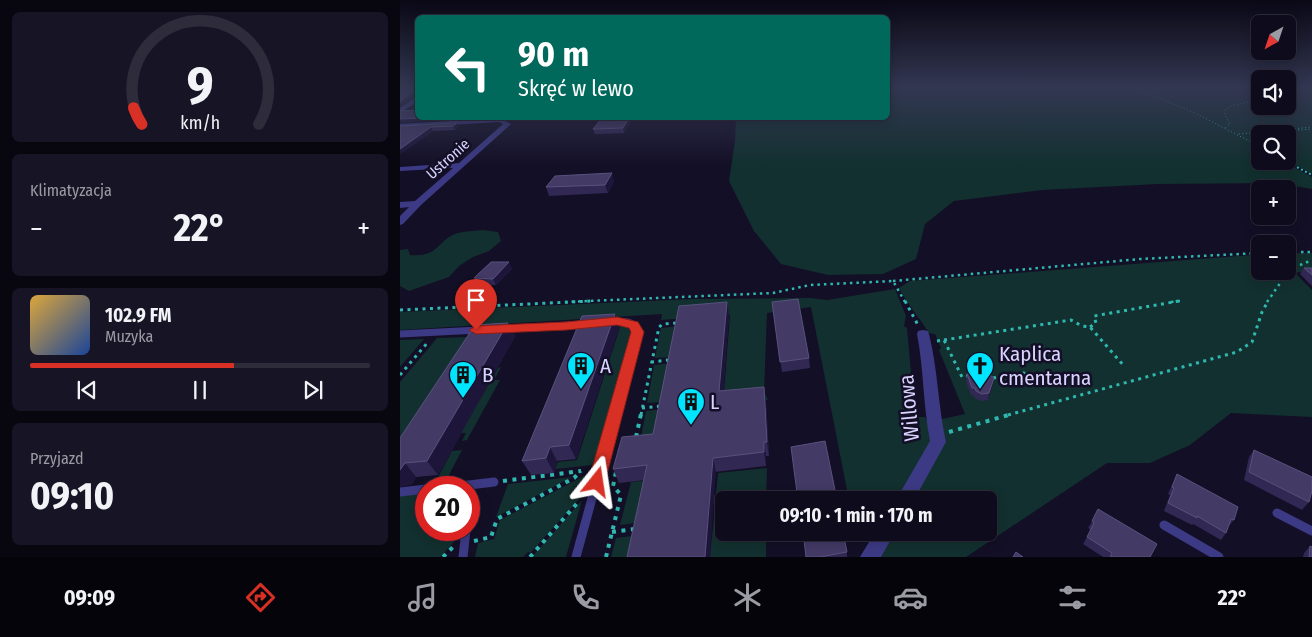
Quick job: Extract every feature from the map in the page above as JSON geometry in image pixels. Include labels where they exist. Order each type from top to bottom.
[{"type":"street","points":[[400,126],[432,124],[437,120]]},
{"type":"street","name":"Ustronie","points":[[400,222],[508,124],[500,120],[432,124]]},
{"type":"street","points":[[400,169],[462,165]]},
{"type":"street","points":[[400,205],[418,204]]},
{"type":"street","name":"Willowa","points":[[910,491],[936,448],[938,435],[932,414],[924,338]]},
{"type":"street","points":[[870,557],[880,541]]},
{"type":"lane","points":[[576,557],[637,332],[634,325],[628,322],[607,322]]},
{"type":"lane","points":[[495,329],[590,324]]},
{"type":"lane","points":[[400,334],[486,329]]},
{"type":"lane","points":[[480,484],[494,482]]},
{"type":"lane","points":[[400,492],[415,490]]},
{"type":"lane","points":[[1277,513],[1312,531]]},
{"type":"lane","points":[[1164,525],[1219,557]]},
{"type":"lane","points":[[463,557],[466,542]]},
{"type":"path","points":[[1194,113],[1251,142]]},
{"type":"path","points":[[1225,113],[1224,116],[1230,124],[1225,128]]},
{"type":"path","points":[[1239,135],[1312,128]]},
{"type":"path","points":[[1296,167],[1312,175]]},
{"type":"path","points":[[1296,252],[1312,252]]},
{"type":"path","points":[[400,310],[773,293],[810,285],[894,281],[1140,259],[1177,259],[1251,254]]},
{"type":"path","points":[[1296,266],[1312,260]]},
{"type":"path","points":[[938,435],[1115,384],[1206,362],[1237,352],[1252,342],[1262,312],[1282,280]]},
{"type":"path","points":[[894,281],[924,338],[944,340],[1071,320],[1082,326],[1090,326],[1096,323],[1094,316],[1180,301]]},
{"type":"path","points":[[634,441],[659,327],[663,324],[682,322]]},
{"type":"path","points":[[1090,326],[1124,366]]},
{"type":"path","points":[[400,375],[436,332]]},
{"type":"path","points":[[944,340],[962,377],[976,374]]},
{"type":"path","points":[[651,362],[674,360]]},
{"type":"path","points":[[988,379],[1024,373],[1031,384]]},
{"type":"path","points":[[642,408],[666,405]]},
{"type":"path","points":[[606,557],[621,495],[613,486],[618,467]]},
{"type":"path","points":[[466,542],[491,537],[497,519],[574,478],[581,471],[494,482]]},
{"type":"path","points":[[530,557],[582,499],[593,495]]},
{"type":"path","points":[[612,532],[642,528]]},
{"type":"green space","points":[[890,113],[1251,113],[1251,115],[1296,115],[1296,113],[1312,113],[1312,174],[1296,166],[1296,125],[1251,125],[1250,142],[1251,170],[1296,170],[1296,168],[1312,177],[1312,189],[1296,186],[1296,180],[1251,180],[1251,183],[1158,184],[1042,190],[954,201],[925,224],[916,259],[883,274],[828,275],[781,264],[754,231],[729,181],[736,120],[890,120]]},
{"type":"green space","points":[[483,230],[498,232],[501,241],[489,251],[473,257],[459,266],[449,277],[409,291],[400,286],[400,250],[408,249],[410,255],[426,254],[432,252],[455,234]]},
{"type":"green space","points":[[1296,253],[1312,253],[1312,273],[1296,272]]},
{"type":"green space","points":[[1251,255],[1251,280],[1296,280],[1296,274],[1312,290],[1312,417],[1231,413],[1190,445],[1150,463],[1107,463],[997,536],[997,491],[911,491],[938,420],[965,414],[939,350],[941,348],[935,334],[929,333],[899,288],[910,281]]},
{"type":"green space","points":[[895,289],[906,316],[904,326],[907,328],[915,417],[925,417],[933,432],[934,440],[905,491],[847,491],[811,307],[767,313],[764,392],[768,400],[723,404],[730,315],[661,320],[662,314],[400,330],[400,312],[693,299],[810,298],[827,300]]},
{"type":"green space","points":[[621,325],[628,327],[631,334],[593,465],[555,469],[558,462],[577,460],[620,327],[606,328]]},
{"type":"green space","points":[[680,326],[674,357],[655,358],[661,328]]},
{"type":"green space","points":[[468,337],[400,468],[400,382],[437,338]]},
{"type":"green space","points":[[424,339],[400,367],[400,340]]},
{"type":"green space","points":[[673,363],[665,402],[647,403],[654,365]]},
{"type":"green space","points":[[501,367],[494,380],[500,380],[467,440],[462,441],[466,433],[461,433],[498,368]]},
{"type":"green space","points":[[664,409],[657,446],[639,448],[646,411]]},
{"type":"green space","points":[[462,450],[449,475],[439,476],[452,451]]},
{"type":"green space","points":[[767,468],[766,491],[716,491],[718,473]]},
{"type":"green space","points":[[590,475],[584,494],[530,553],[528,552],[523,557],[475,557],[478,543],[494,539],[500,520],[584,476]]},
{"type":"green space","points":[[572,477],[496,517],[508,484]]},
{"type":"green space","points":[[650,480],[642,522],[620,525],[631,482]]},
{"type":"green space","points":[[415,493],[415,541],[453,541],[440,557],[400,557],[400,495]]},
{"type":"green space","points":[[582,500],[566,557],[532,557]]},
{"type":"green space","points":[[715,504],[715,541],[766,541],[766,557],[710,557]]},
{"type":"green space","points":[[640,535],[636,557],[611,557],[616,538]]},
{"type":"green space","points":[[885,541],[990,541],[966,557],[874,557]]},
{"type":"building","points":[[400,113],[415,113],[415,118],[400,119]]},
{"type":"building","points":[[600,120],[628,120],[623,128],[593,129]]},
{"type":"building","points":[[457,123],[453,126],[431,127],[400,149],[400,126]]},
{"type":"building","points":[[612,173],[605,185],[546,187],[555,176]]},
{"type":"building","points":[[491,262],[509,262],[493,279],[474,278]]},
{"type":"building","points":[[1304,268],[1312,268],[1312,275]]},
{"type":"building","points":[[798,299],[809,358],[780,362],[772,302]]},
{"type":"building","name":"L","points":[[727,302],[719,391],[764,387],[767,442],[764,442],[764,452],[713,458],[705,557],[627,557],[647,465],[613,469],[622,437],[653,434],[679,306]]},
{"type":"building","points":[[615,314],[569,445],[550,447],[546,458],[522,461],[582,316]]},
{"type":"building","points":[[508,323],[427,461],[405,463],[400,470],[400,438],[475,325]]},
{"type":"building","points":[[986,372],[994,378],[989,393],[982,394],[976,391],[975,388],[972,388],[967,374]]},
{"type":"building","points":[[825,441],[835,491],[797,491],[791,447]]},
{"type":"building","points":[[1254,450],[1312,477],[1312,491],[1309,502],[1249,472]]},
{"type":"building","points":[[1177,474],[1238,507],[1234,520],[1231,519],[1226,533],[1197,516],[1197,518],[1168,503]]},
{"type":"building","points":[[1098,509],[1157,544],[1150,557],[1110,557],[1112,553],[1087,537]]},
{"type":"building","points":[[804,541],[845,541],[847,552],[820,557],[806,557]]},
{"type":"building","points":[[1310,546],[1312,547],[1312,557],[1309,557]]},
{"type":"building","points":[[1016,552],[1023,557],[1013,557]]},
{"type":"place","name":"A","points":[[581,390]]},
{"type":"place","name":"Kaplica cmentarna","points":[[980,390]]},
{"type":"place","name":"B","points":[[463,399]]},
{"type":"place","name":"L","points":[[691,426]]},
{"type":"route","points":[[476,330],[566,326],[617,321],[628,322],[634,325],[637,332],[630,365],[597,482]]}]
